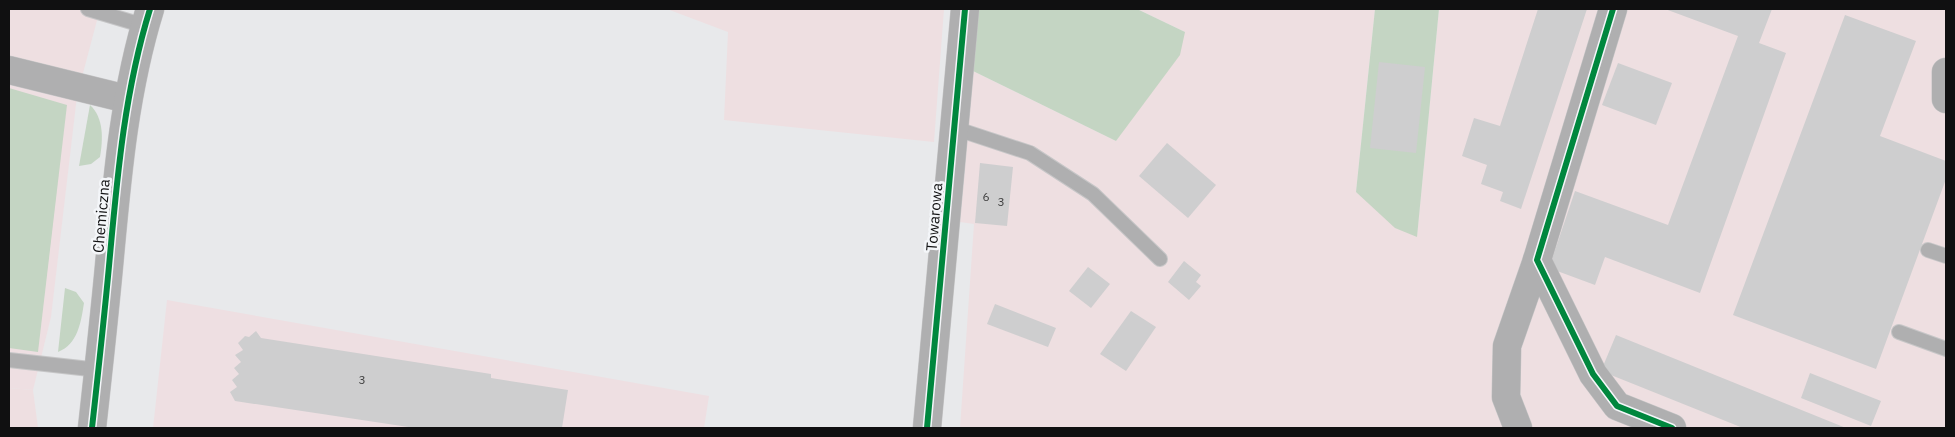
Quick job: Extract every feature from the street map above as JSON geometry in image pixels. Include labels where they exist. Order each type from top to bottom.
[{"type":"street","name":"Towarowa","points":[[930,427],[965,9]]},
{"type":"street","points":[[1518,428],[1506,397],[1507,346],[1536,260],[1613,9]]},
{"type":"street","name":"Chemiczna","points":[[92,428],[127,99],[147,17]]},
{"type":"street","points":[[9,70],[127,99]]},
{"type":"street","points":[[1946,72],[1946,99]]},
{"type":"street","points":[[1536,260],[1593,374],[1618,406],[1672,428]]},
{"type":"lane","points":[[88,9],[147,17]]},
{"type":"lane","points":[[954,128],[1030,153],[1093,194],[1160,259]]},
{"type":"lane","points":[[1928,250],[1946,256]]},
{"type":"lane","points":[[1899,332],[1946,349]]},
{"type":"lane","points":[[9,360],[98,370]]},
{"type":"shaded area","points":[[9,9],[100,9],[82,77],[9,56]]},
{"type":"shaded area","points":[[667,9],[944,9],[934,142],[724,120],[728,32]]},
{"type":"shaded area","points":[[1137,9],[1375,9],[1356,192],[1417,236],[1439,9],[1946,9],[1946,428],[960,428],[974,224],[960,222],[973,71],[1116,141],[1185,32]]},
{"type":"shaded area","points":[[9,77],[77,96],[51,317],[33,390],[9,388]]},
{"type":"shaded area","points":[[167,300],[709,396],[704,428],[153,428]]},
{"type":"shaded area","points":[[9,388],[33,390],[38,428],[9,428]]},
{"type":"green space","points":[[978,9],[1137,9],[1185,32],[1180,55],[1116,141],[973,71]]},
{"type":"green space","points":[[1375,9],[1439,9],[1417,237],[1395,228],[1356,192]]},
{"type":"green space","points":[[9,88],[67,105],[38,352],[9,348]]},
{"type":"green space","points":[[90,105],[95,110],[100,122],[102,143],[100,157],[91,164],[79,166]]},
{"type":"green space","points":[[65,288],[76,292],[84,303],[80,325],[74,338],[70,344],[58,352]]},
{"type":"building","points":[[1538,9],[1587,9],[1521,209],[1500,201],[1503,192],[1481,184],[1487,165],[1462,156],[1474,118],[1500,126]]},
{"type":"building","points":[[1665,9],[1772,9],[1759,43],[1786,53],[1700,293],[1605,257],[1595,285],[1549,268],[1575,191],[1668,225],[1738,36]]},
{"type":"building","points":[[1845,15],[1916,41],[1880,136],[1946,161],[1946,179],[1876,369],[1733,315]]},
{"type":"building","points":[[1379,62],[1425,67],[1416,153],[1370,148]]},
{"type":"building","points":[[1618,63],[1672,83],[1656,125],[1602,105]]},
{"type":"building","points":[[1167,143],[1216,185],[1188,218],[1139,176]]},
{"type":"building","points":[[980,163],[1013,167],[1007,226],[975,223]]},
{"type":"building","points":[[1184,261],[1201,275],[1196,282],[1201,286],[1189,300],[1168,282]]},
{"type":"building","points":[[1088,267],[1110,284],[1091,308],[1069,291]]},
{"type":"building","points":[[995,304],[1056,328],[1048,347],[987,324]]},
{"type":"building","points":[[1131,311],[1156,327],[1126,371],[1100,354]]},
{"type":"building","points":[[256,331],[261,338],[491,374],[491,378],[568,390],[562,428],[415,428],[235,401],[230,392],[237,387],[232,380],[239,374],[234,368],[241,362],[235,355],[243,350],[238,343],[245,336],[249,337]]},
{"type":"building","points":[[1616,335],[1846,428],[1743,428],[1601,371]]},
{"type":"building","points":[[1810,373],[1881,401],[1871,426],[1801,398]]},
{"type":"cycle path","points":[[92,428],[123,136],[134,72],[150,9]]},
{"type":"cycle path","points":[[927,428],[965,9]]},
{"type":"cycle path","points":[[1613,9],[1537,260],[1593,374],[1617,406],[1672,428]]}]
